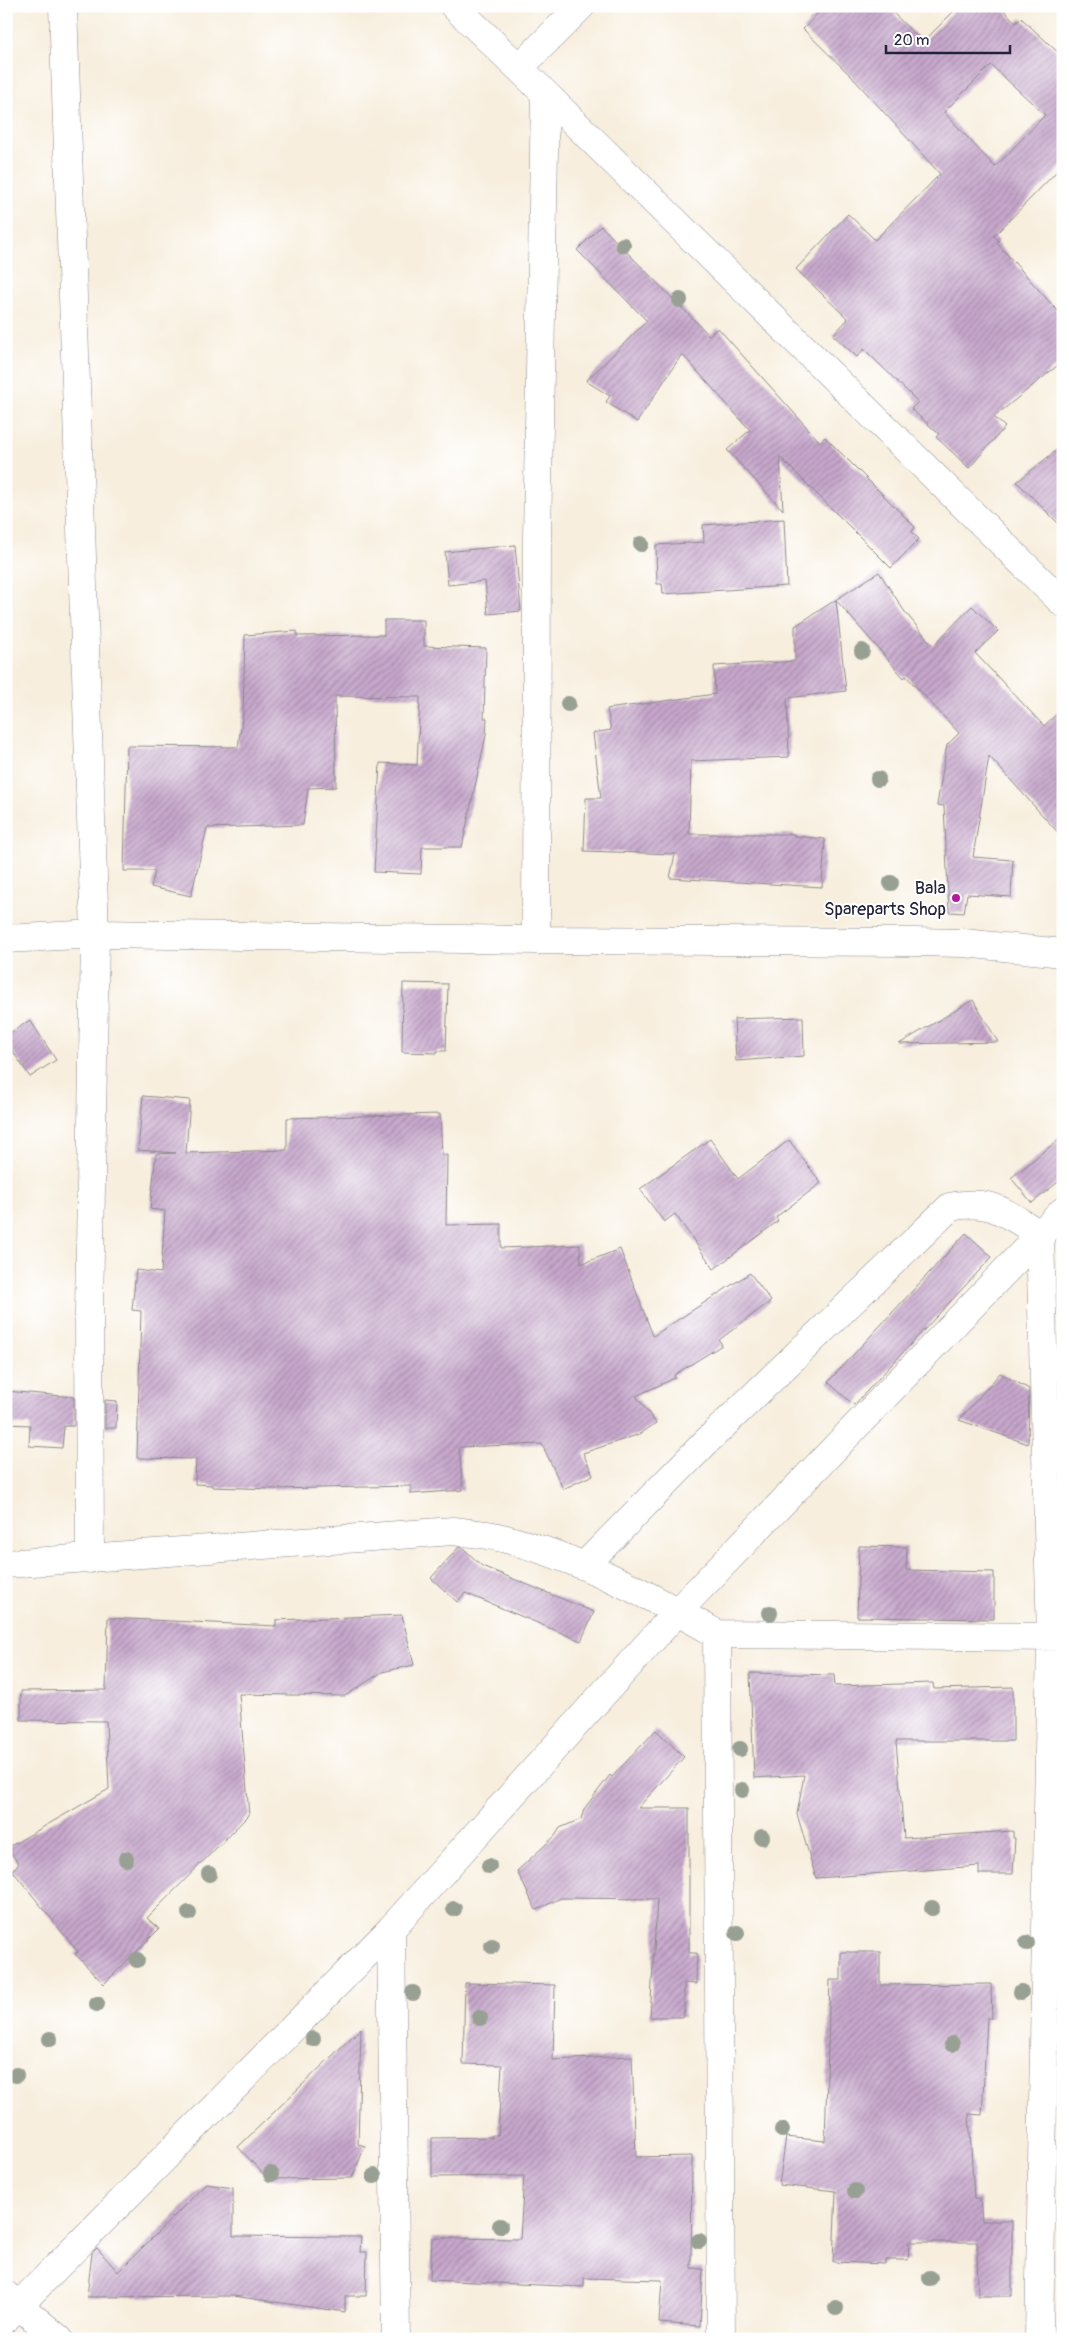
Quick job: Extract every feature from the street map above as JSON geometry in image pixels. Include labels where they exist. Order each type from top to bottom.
[{"type":"street","points":[[63,6],[95,934],[89,1312],[90,1559]]},
{"type":"street","points":[[454,6],[520,68],[1063,603]]},
{"type":"street","points":[[520,68],[581,6]]},
{"type":"street","points":[[536,940],[537,548],[545,94]]},
{"type":"street","points":[[6,938],[95,934],[954,943],[1063,953]]},
{"type":"street","points":[[584,1566],[705,1443],[950,1207],[971,1203],[991,1205],[1040,1234]]},
{"type":"street","points":[[59,2339],[10,2306],[390,1929],[677,1612],[1063,1211]]},
{"type":"street","points":[[1040,1234],[1057,1637],[1040,2339]]},
{"type":"street","points":[[6,1564],[453,1531],[501,1538],[584,1566],[717,1634],[1057,1637]]},
{"type":"street","points":[[717,1634],[721,2339]]},
{"type":"street","points":[[390,1929],[396,2339]]},
{"type":"building","points":[[825,6],[886,6],[923,42],[959,6],[1000,6],[1016,23],[1021,18],[1063,57],[1063,165],[994,236],[999,241],[997,243],[1063,317],[1063,361],[994,417],[1005,427],[969,468],[936,437],[939,434],[911,409],[918,402],[864,349],[857,357],[833,335],[848,319],[796,269],[848,214],[875,240],[940,174],[852,77],[803,29]],"holes":[[[991,65],[1045,115],[995,167],[944,112]]]},
{"type":"building","points":[[601,226],[709,335],[718,328],[820,442],[825,437],[915,527],[912,532],[919,539],[891,568],[780,457],[783,510],[727,450],[750,430],[682,354],[637,422],[606,402],[610,396],[586,381],[647,321],[577,250]]},
{"type":"building","points":[[1063,445],[1063,528],[1017,482]]},
{"type":"building","points":[[784,519],[787,586],[663,594],[662,584],[657,584],[656,545],[704,542],[703,525]]},
{"type":"building","points":[[515,545],[521,611],[488,614],[485,581],[448,585],[445,552]]},
{"type":"building","points":[[879,572],[905,612],[933,646],[972,606],[998,631],[975,653],[1044,726],[1063,708],[1063,838],[989,756],[973,857],[1013,860],[1011,897],[967,894],[964,913],[949,912],[944,806],[937,805],[947,745],[959,733],[906,676],[904,678],[836,600],[846,691],[787,698],[789,757],[691,761],[689,834],[794,834],[794,836],[825,839],[822,887],[670,878],[675,854],[584,851],[586,798],[601,798],[593,733],[611,730],[607,709],[715,694],[714,666],[795,661],[795,626]]},
{"type":"building","points":[[384,620],[424,620],[424,646],[486,648],[484,718],[487,718],[486,735],[462,847],[422,847],[421,874],[374,872],[380,763],[417,765],[420,697],[335,696],[336,787],[308,788],[303,825],[207,828],[191,896],[151,887],[155,871],[124,871],[127,746],[238,747],[243,714],[245,635],[297,631],[297,636],[384,635]]},
{"type":"building","points":[[403,983],[448,984],[446,1051],[437,1051],[437,1053],[402,1052]]},
{"type":"building","points":[[973,1000],[998,1042],[899,1044]]},
{"type":"building","points":[[803,1017],[804,1056],[736,1061],[734,1019]]},
{"type":"building","points":[[30,1020],[56,1060],[30,1077],[6,1041],[6,1036]]},
{"type":"building","points":[[143,1096],[190,1100],[186,1153],[287,1150],[287,1118],[440,1114],[442,1155],[447,1155],[446,1225],[501,1224],[501,1248],[580,1245],[581,1264],[620,1249],[653,1336],[750,1273],[771,1301],[719,1340],[722,1345],[674,1375],[675,1378],[636,1396],[656,1423],[640,1434],[583,1453],[593,1475],[563,1489],[542,1444],[459,1447],[463,1490],[411,1494],[411,1486],[273,1489],[212,1487],[212,1485],[195,1484],[196,1459],[137,1458],[141,1311],[132,1310],[136,1270],[161,1273],[165,1211],[150,1209],[156,1154],[176,1153],[138,1150]]},
{"type":"building","points":[[1063,1136],[1063,1178],[1032,1203],[1011,1178]]},
{"type":"building","points":[[710,1139],[738,1179],[789,1140],[821,1183],[776,1217],[778,1221],[714,1269],[675,1214],[664,1222],[640,1189]]},
{"type":"building","points":[[966,1233],[992,1257],[854,1405],[828,1382]]},
{"type":"building","points":[[1000,1373],[1029,1389],[1028,1444],[959,1420]]},
{"type":"building","points":[[6,1391],[74,1397],[74,1426],[64,1426],[62,1448],[29,1446],[30,1425],[6,1424]]},
{"type":"building","points":[[105,1400],[117,1401],[116,1428],[105,1428]]},
{"type":"building","points":[[859,1546],[907,1547],[906,1570],[994,1572],[994,1619],[857,1617]]},
{"type":"building","points":[[459,1547],[463,1548],[482,1566],[594,1612],[581,1641],[465,1593],[457,1602],[431,1578]]},
{"type":"building","points":[[402,1615],[414,1665],[382,1672],[345,1696],[239,1694],[249,1815],[147,1918],[159,1929],[104,1984],[75,1954],[78,1952],[12,1870],[19,1864],[7,1848],[109,1789],[106,1721],[21,1720],[21,1691],[106,1690],[108,1618],[276,1626],[276,1620]]},
{"type":"building","points":[[750,1673],[834,1675],[835,1686],[933,1683],[934,1689],[1013,1687],[1013,1741],[896,1741],[904,1838],[1013,1831],[1013,1838],[1015,1838],[1013,1874],[979,1874],[979,1866],[816,1878],[797,1814],[804,1775],[754,1778]]},
{"type":"building","points":[[656,1730],[684,1757],[638,1808],[689,1808],[689,1953],[697,1953],[696,1984],[684,1983],[684,2017],[650,2017],[657,1899],[561,1898],[536,1910],[517,1871],[555,1836],[560,1828],[581,1819],[584,1809],[610,1775],[612,1777]]},
{"type":"building","points":[[841,1952],[880,1952],[880,1985],[991,1984],[992,2018],[987,2018],[982,2115],[969,2114],[974,2199],[980,2198],[982,2221],[1012,2221],[1012,2296],[978,2296],[977,2242],[909,2242],[908,2260],[885,2260],[885,2264],[833,2262],[836,2191],[779,2185],[786,2137],[825,2141],[830,1980],[841,1980]]},
{"type":"building","points":[[465,1983],[555,1985],[553,2060],[632,2056],[636,2157],[692,2156],[691,2268],[703,2269],[700,2326],[659,2323],[662,2280],[584,2278],[584,2287],[430,2280],[432,2238],[520,2239],[524,2176],[432,2177],[432,2138],[492,2137],[492,2135],[498,2135],[502,2065],[463,2064]]},
{"type":"building","points":[[361,2028],[358,2144],[365,2146],[352,2178],[268,2179],[238,2147]]},
{"type":"building","points":[[206,2184],[233,2188],[233,2236],[361,2237],[360,2252],[367,2252],[366,2296],[345,2296],[345,2312],[233,2296],[87,2297],[92,2253],[97,2248],[118,2272]]},
{"type":"place","name":"Bala Spareparts Shop","points":[[956,898]]}]
